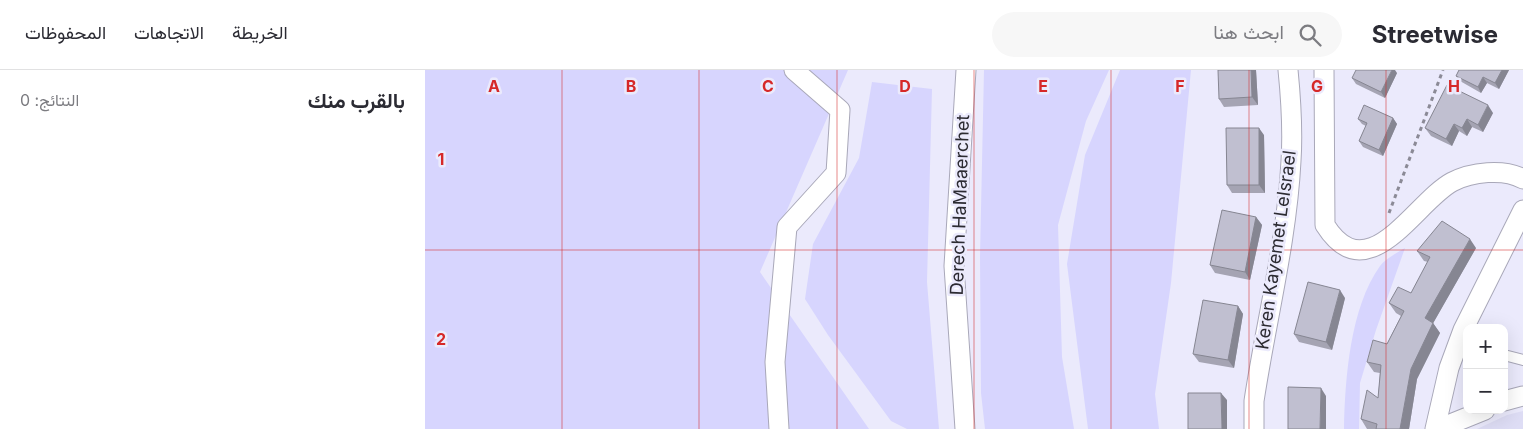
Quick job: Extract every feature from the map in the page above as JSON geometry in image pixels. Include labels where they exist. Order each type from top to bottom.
[{"type":"street","points":[[779,429],[775,362],[787,227],[836,173],[840,110],[794,70]]},
{"type":"street","name":"Derech HaMaaerchet","points":[[965,429],[954,266],[966,70]]},
{"type":"street","name":"Keren Kayemet LeIsrael","points":[[1254,429],[1254,401],[1283,226],[1291,162],[1292,114],[1288,70]]},
{"type":"street","points":[[1324,70],[1325,225],[1333,238],[1347,246],[1360,250],[1377,246],[1393,235],[1452,182],[1493,173],[1515,174],[1523,179]]},
{"type":"street","points":[[1437,429],[1449,368],[1462,344],[1523,210]]},
{"type":"street","points":[[1508,399],[1523,396]]},
{"type":"street","points":[[1437,429],[1475,414]]},
{"type":"lane","points":[[1508,356],[1523,360]]},
{"type":"path","points":[[1387,218],[1443,70]]},
{"type":"shaded area","points":[[425,70],[848,70],[760,272],[869,429],[425,429]]},
{"type":"shaded area","points":[[984,70],[1109,70],[1086,121],[1058,225],[1062,357],[1074,429],[985,429],[981,393],[980,256]]},
{"type":"shaded area","points":[[1120,70],[1191,70],[1171,283],[1155,394],[1159,429],[1088,429],[1067,264],[1085,155]]},
{"type":"shaded area","points":[[872,82],[932,89],[927,282],[939,429],[907,429],[891,421],[828,335],[805,299],[813,244],[859,158]]},
{"type":"shaded area","points":[[1405,248],[1376,330],[1360,383],[1359,429],[1344,429],[1351,344],[1362,302],[1370,283],[1382,263]]},
{"type":"shaded area","points":[[1523,411],[1523,429],[1477,429],[1507,415]]},
{"type":"building","points":[[1218,70],[1251,70],[1252,97],[1219,99]]},
{"type":"building","points":[[1356,70],[1392,70],[1381,92],[1352,78]]},
{"type":"building","points":[[1459,70],[1502,70],[1495,83],[1483,77],[1478,87],[1456,76]]},
{"type":"building","points":[[1447,85],[1488,105],[1478,125],[1467,119],[1462,128],[1454,124],[1446,139],[1425,128]]},
{"type":"building","points":[[1364,105],[1393,118],[1379,150],[1359,141],[1367,123],[1358,119]]},
{"type":"building","points":[[1226,128],[1259,128],[1259,185],[1227,185]]},
{"type":"building","points":[[1222,210],[1256,217],[1245,272],[1210,265]]},
{"type":"building","points":[[1442,221],[1470,239],[1425,318],[1433,323],[1411,369],[1400,429],[1376,429],[1377,424],[1361,419],[1367,390],[1378,398],[1381,365],[1367,362],[1373,340],[1387,344],[1404,311],[1389,303],[1398,287],[1411,293],[1430,257],[1417,251]]},
{"type":"building","points":[[1308,282],[1340,290],[1326,342],[1294,334]]},
{"type":"building","points":[[1203,300],[1238,306],[1228,360],[1193,354]]},
{"type":"building","points":[[1288,387],[1321,388],[1320,429],[1288,429]]},
{"type":"building","points":[[1188,393],[1221,393],[1222,429],[1188,429]]}]
